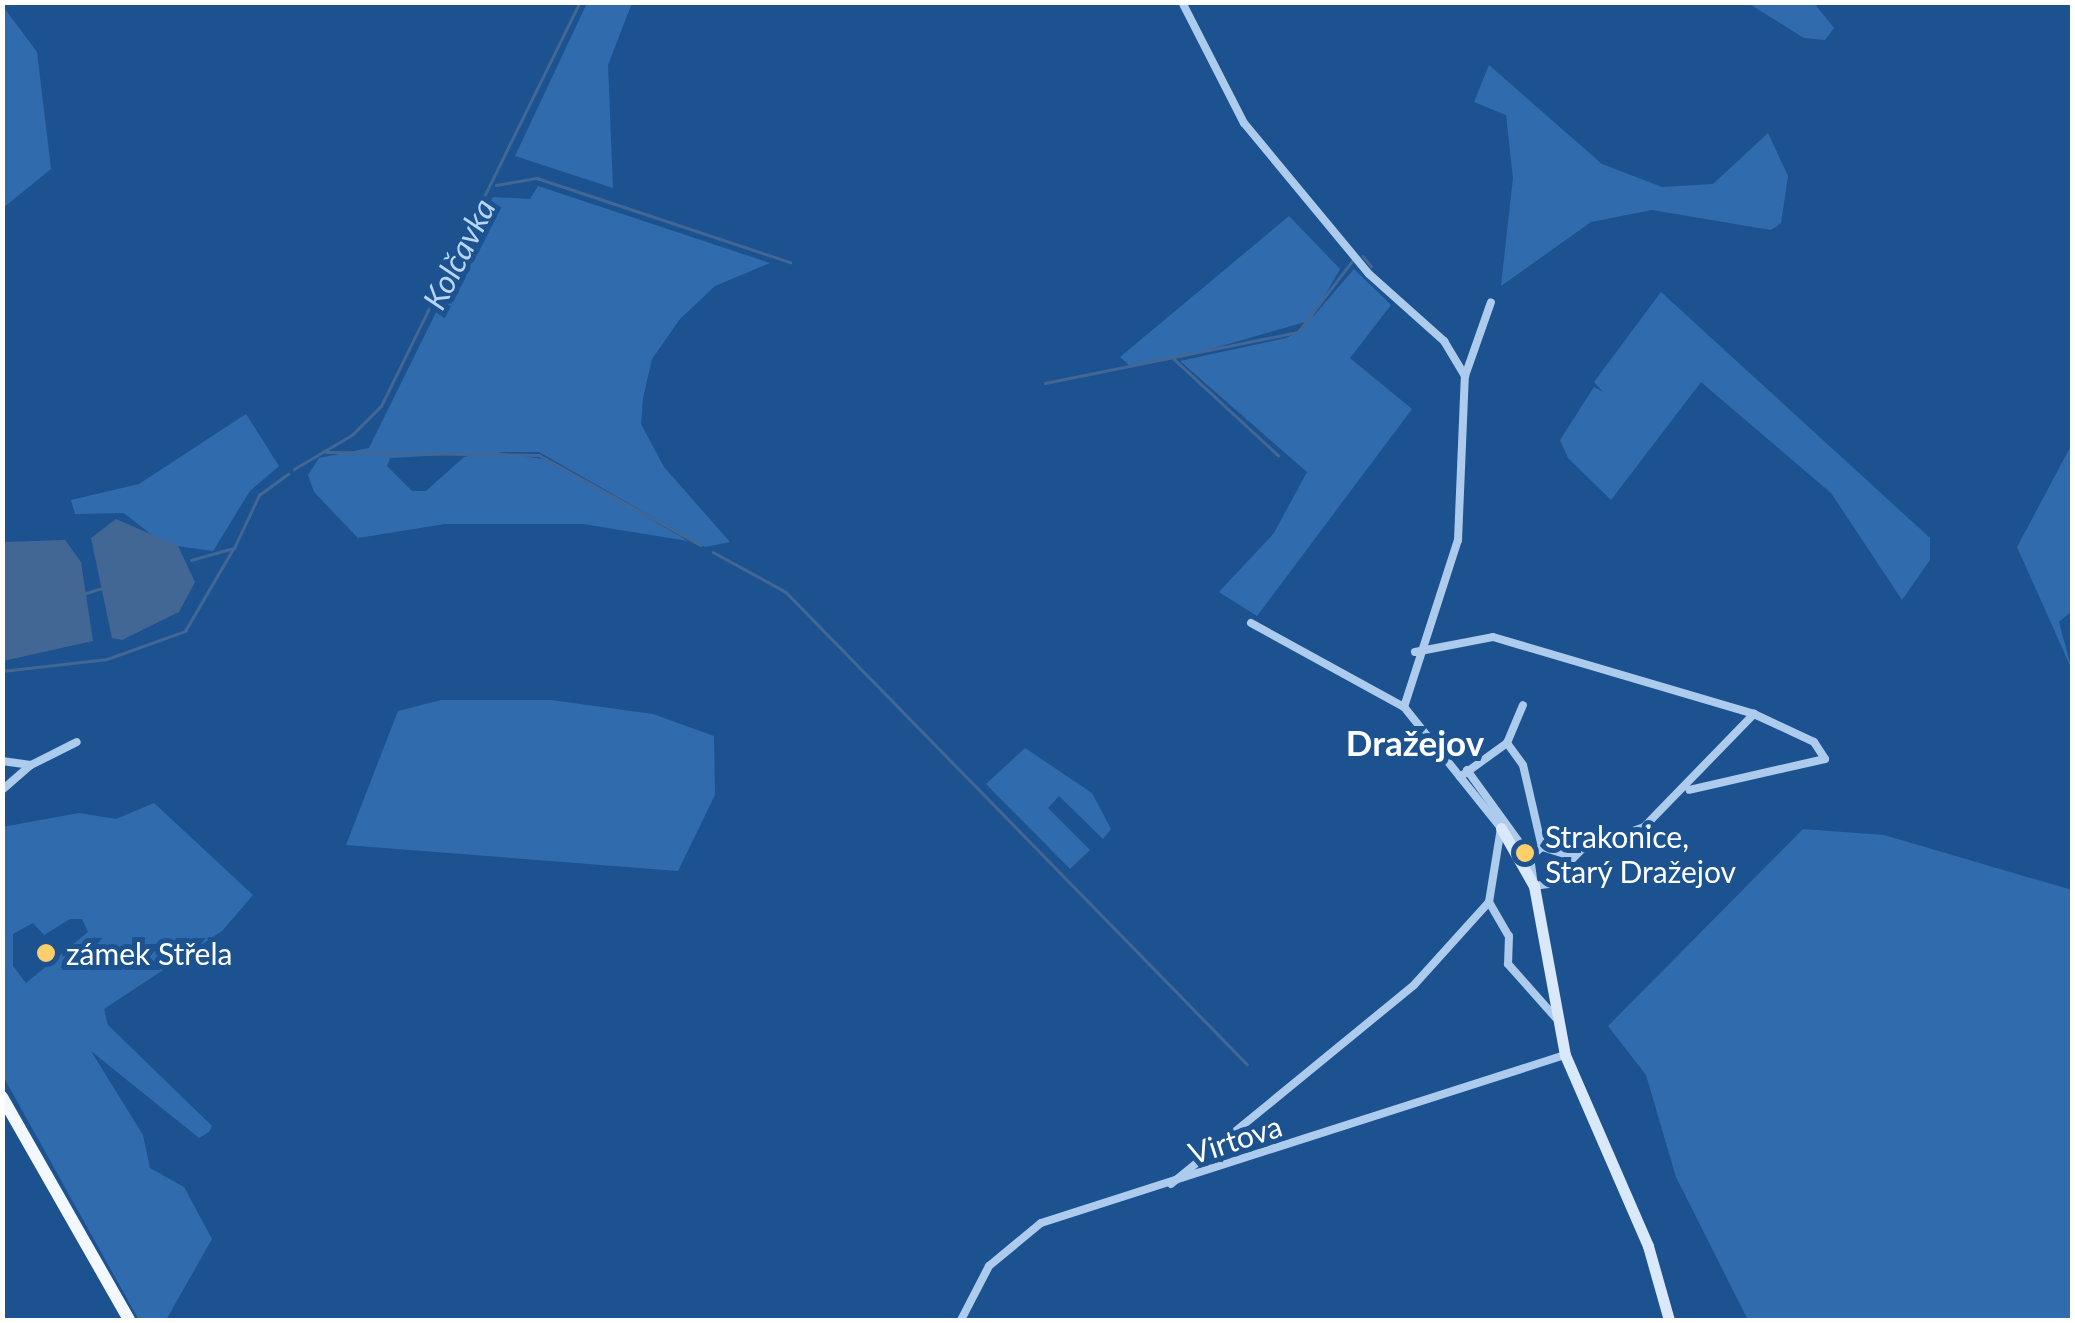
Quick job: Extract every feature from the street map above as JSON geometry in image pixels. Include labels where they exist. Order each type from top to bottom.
[{"type":"main road","points":[[2,1098],[129,1320]]},
{"type":"street","points":[[1182,2],[1244,123],[1369,274],[1444,341],[1465,376]]},
{"type":"street","points":[[1404,707],[1415,652],[1458,540],[1465,376],[1491,302]]},
{"type":"street","points":[[1251,622],[1404,707],[1530,858],[1565,1055],[1648,1246],[1668,1320]]},
{"type":"street","points":[[1426,625],[1434,642]]},
{"type":"street","points":[[1415,652],[1434,642],[1493,637],[1754,714],[1814,742],[1825,758],[1689,790]]},
{"type":"street","points":[[1463,774],[1507,743],[1523,705]]},
{"type":"street","points":[[1542,848],[1572,856],[1644,827],[1689,790],[1754,714]]},
{"type":"street","points":[[2,790],[31,765],[77,742]]},
{"type":"street","points":[[1507,743],[1523,765],[1542,848]]},
{"type":"street","points":[[2,761],[31,765]]},
{"type":"street","points":[[1463,774],[1501,828],[1534,886]]},
{"type":"street","points":[[1501,828],[1489,902],[1517,979],[1556,1018]]},
{"type":"street","points":[[1530,858],[1542,848]]},
{"type":"street","points":[[1534,886],[1560,876],[1572,856]]},
{"type":"street","points":[[1171,1184],[1414,986],[1489,902]]},
{"type":"street","name":"Virtova","points":[[961,1320],[989,1266],[1028,1232],[1565,1055]]},
{"type":"shaded area","points":[[587,3],[632,3],[608,65],[613,188],[515,156]]},
{"type":"shaded area","points":[[1748,3],[1814,3],[1834,28],[1825,40],[1804,38]]},
{"type":"shaded area","points":[[2,5],[37,52],[51,169],[3,208]]},
{"type":"shaded area","points":[[1489,65],[1602,164],[1662,187],[1713,184],[1768,133],[1788,176],[1781,223],[1771,230],[1652,210],[1591,222],[1501,286],[1513,178],[1506,115],[1474,102]]},
{"type":"shaded area","points":[[538,186],[770,263],[715,286],[680,319],[652,359],[643,398],[641,424],[664,467],[730,542],[705,547],[539,452],[497,452],[549,460],[688,541],[583,524],[445,524],[358,538],[314,492],[308,475],[319,458],[369,448],[493,197],[530,199]],"holes":[[[484,453],[464,457],[426,491],[412,491],[387,466],[390,458]]]},
{"type":"shaded area","points":[[1289,216],[1340,269],[1312,318],[1354,269],[1391,305],[1350,358],[1412,409],[1257,616],[1219,592],[1274,533],[1307,472],[1180,361],[1286,338],[1309,321],[1179,358],[1131,367],[1120,357]]},
{"type":"shaded area","points":[[1661,292],[1930,538],[1930,560],[1902,600],[1831,493],[1701,382],[1611,500],[1568,458],[1560,440],[1594,387],[1603,392],[1594,382]]},
{"type":"shaded area","points":[[246,414],[279,466],[250,491],[213,551],[163,544],[124,513],[75,514],[71,500],[139,484]]},
{"type":"shaded area","points":[[2072,444],[2072,611],[2059,622],[2072,670],[2017,547]]},
{"type":"shaded area","points":[[116,519],[178,546],[195,582],[179,612],[122,640],[112,638],[91,538]]},
{"type":"shaded area","points":[[65,540],[81,562],[93,641],[3,661],[3,542]]},
{"type":"shaded area","points":[[441,700],[551,700],[653,714],[714,736],[715,795],[678,871],[346,845],[398,711]]},
{"type":"shaded area","points":[[1025,748],[1092,793],[1111,829],[1103,839],[1059,796],[1048,808],[1090,850],[1070,869],[986,784]]},
{"type":"shaded area","points":[[154,803],[253,895],[222,931],[104,1009],[108,1025],[212,1126],[209,1132],[199,1138],[91,1051],[143,1135],[150,1168],[184,1187],[212,1239],[166,1320],[139,1320],[3,1076],[2,827],[79,813],[116,819]],"holes":[[[70,919],[82,919],[88,932],[26,983],[13,966],[13,934],[33,923],[44,935]]]},
{"type":"shaded area","points":[[1803,829],[1884,835],[2072,890],[2072,1320],[1748,1320],[1676,1177],[1646,1075],[1608,1026]]},
{"type":"waterway","name":"Kolčavka","points":[[294,469],[352,435],[381,406],[580,2]]},
{"type":"waterway","points":[[496,185],[537,178],[790,262]]},
{"type":"waterway","points":[[1363,256],[1371,266]]},
{"type":"waterway","points":[[1045,383],[1298,332],[1352,261]]},
{"type":"waterway","points":[[1174,359],[1278,455]]},
{"type":"waterway","points":[[326,452],[539,455],[701,545]]},
{"type":"waterway","name":"Kolčavka","points":[[191,560],[234,548],[259,495],[288,474]]},
{"type":"waterway","points":[[2,671],[107,659],[185,631],[233,549]]},
{"type":"waterway","points":[[713,552],[786,592],[1247,1064]]},
{"type":"waterway","name":"Kolčavka","points":[[86,593],[102,588]]},
{"type":"place","name":"Strakonice, Starý Dražejov","points":[[1525,853]]},
{"type":"place","name":"zámek Střela","points":[[46,953]]},
{"type":"district","name":"Dražejov","points":[[1415,742]]}]
